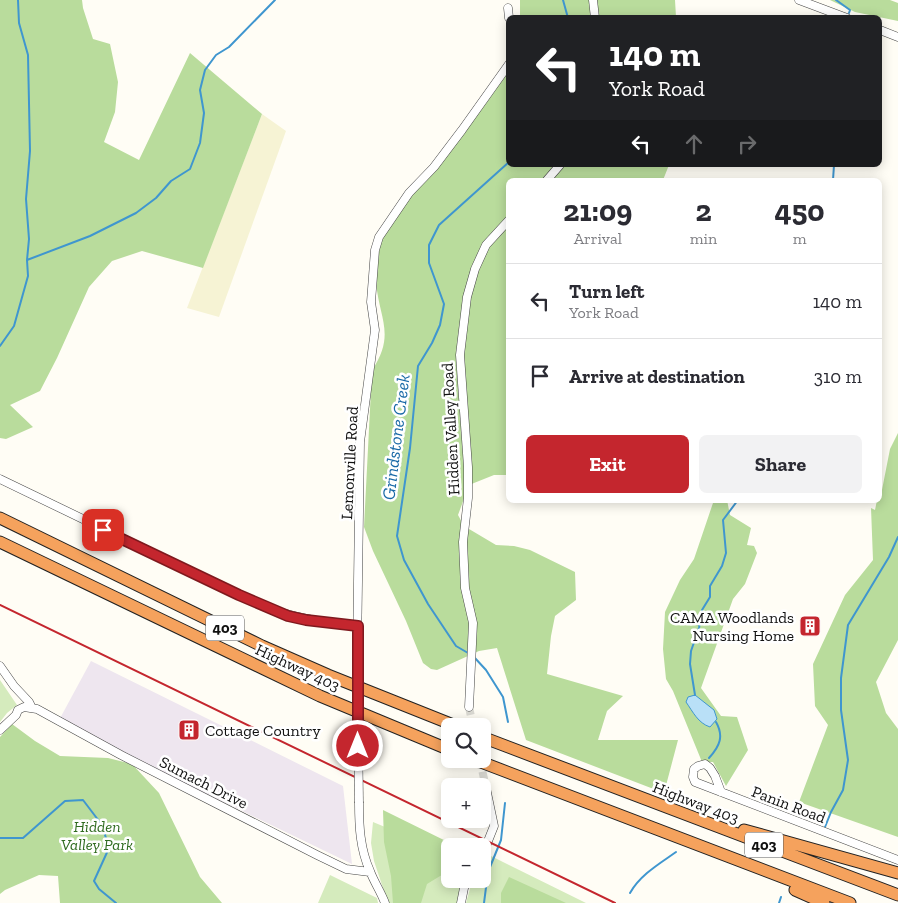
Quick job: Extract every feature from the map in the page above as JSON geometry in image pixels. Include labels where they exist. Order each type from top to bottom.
[{"type":"highway","name":"Highway 403","points":[[0,518],[262,646],[441,720]]},
{"type":"highway","name":"Highway 403","points":[[0,542],[320,696],[441,746]]},
{"type":"highway","name":"Highway 403","points":[[491,740],[898,896]]},
{"type":"highway","name":"403","points":[[491,766],[850,903]]},
{"type":"highway","points":[[630,794],[764,836],[898,873]]},
{"type":"highway","points":[[708,849],[824,903]]},
{"type":"street","points":[[593,0],[595,15]]},
{"type":"street","points":[[799,0],[839,15]]},
{"type":"street","points":[[508,8],[509,15]]},
{"type":"street","points":[[882,31],[898,37]]},
{"type":"street","name":"Lemonville Road","points":[[385,903],[370,872],[362,847],[358,803],[357,652],[360,442],[375,330],[372,302],[375,250],[379,237],[409,193],[434,167],[506,68]]},
{"type":"street","points":[[549,178],[558,167]]},
{"type":"street","name":"Hidden Valley Road","points":[[469,707],[473,623],[465,588],[463,542],[468,498],[468,467],[460,355],[467,297],[476,269],[486,245],[506,223]]},
{"type":"street","points":[[0,480],[265,607],[288,616],[306,620],[358,626]]},
{"type":"street","points":[[0,666],[14,686],[16,693],[30,708]]},
{"type":"street","points":[[0,730],[16,715],[18,710],[24,707],[30,708]]},
{"type":"street","name":"Sumach Drive","points":[[30,708],[37,709],[121,755],[346,869],[370,872]]},
{"type":"street","name":"Panin Road","points":[[721,792],[898,860]]},
{"type":"street","points":[[489,838],[494,826],[491,812]]},
{"type":"street","points":[[461,903],[464,888]]},
{"type":"shaded area","points":[[262,114],[286,131],[219,317],[187,308]]},
{"type":"shaded area","points":[[91,661],[343,786],[352,864],[58,722]]},
{"type":"green space","points":[[0,0],[82,0],[93,39],[110,44],[118,82],[115,112],[104,142],[139,160],[190,53],[262,114],[203,268],[142,251],[112,261],[89,287],[40,391],[10,405],[33,427],[6,439],[0,438]]},
{"type":"green space","points":[[520,0],[675,0],[676,15],[520,15]]},
{"type":"green space","points":[[830,0],[890,0],[898,3],[898,21],[882,18],[882,15],[855,12]]},
{"type":"green space","points":[[506,74],[506,167],[668,167],[664,178],[506,178],[506,475],[494,475],[469,485],[458,515],[464,526],[496,545],[514,546],[530,550],[575,572],[576,600],[555,616],[547,674],[623,696],[607,711],[598,740],[678,740],[664,793],[526,740],[497,648],[479,651],[437,670],[431,669],[423,663],[364,527],[372,370],[379,357],[385,336],[376,282],[383,233],[401,203],[460,137]]},
{"type":"green space","points":[[898,433],[898,640],[876,682],[886,713],[898,729],[898,837],[799,802],[828,725],[815,706],[813,664],[845,595],[873,560],[871,508],[875,510],[876,503],[882,503],[882,490],[890,449]]},
{"type":"green space","points":[[713,503],[728,503],[730,515],[751,528],[747,545],[754,546],[757,553],[745,584],[733,599],[701,688],[721,716],[737,717],[748,750],[726,786],[713,762],[702,762],[673,691],[666,679],[663,649],[665,612],[680,580],[694,559]]},
{"type":"green space","points":[[0,680],[17,705],[0,722]]},
{"type":"green space","name":"Hidden Valley Park","points":[[12,724],[60,756],[108,758],[132,764],[159,793],[200,877],[222,903],[60,903],[58,876],[39,875],[0,894],[0,737]]},
{"type":"green space","points":[[383,810],[441,839],[441,875],[427,884],[421,903],[393,903],[391,876],[384,842]]},
{"type":"green space","points":[[373,822],[441,850],[441,888],[461,888],[458,903],[388,903],[374,861],[371,843]]},
{"type":"green space","points":[[491,856],[586,903],[466,903],[470,888],[491,888]]},
{"type":"green space","points":[[330,875],[377,898],[378,903],[318,903]]},
{"type":"green space","points":[[509,877],[566,903],[501,903],[501,893]]},
{"type":"water","points":[[695,695],[714,710],[717,719],[710,727],[699,720],[686,702],[688,697]]},
{"type":"waterway","points":[[0,346],[14,326],[28,276],[29,239],[26,199],[30,151],[28,55],[19,23],[18,0]]},
{"type":"waterway","points":[[27,260],[90,236],[136,213],[156,198],[171,181],[190,169],[200,143],[204,113],[200,90],[205,70],[216,55],[229,47],[275,0]]},
{"type":"waterway","name":"Grindstone Creek","points":[[563,0],[567,15]]},
{"type":"waterway","points":[[836,0],[850,10],[849,13]]},
{"type":"waterway","name":"Grindstone Creek","points":[[468,653],[456,646],[428,604],[404,560],[397,536],[410,448],[418,366],[440,325],[444,304],[429,263],[429,245],[439,225],[506,165]]},
{"type":"waterway","points":[[833,178],[834,167]]},
{"type":"waterway","points":[[695,695],[690,664],[691,651],[699,628],[702,610],[710,597],[710,586],[722,566],[726,553],[723,520],[736,503]]},
{"type":"waterway","points":[[825,827],[843,790],[848,760],[841,710],[841,678],[848,625],[889,557],[898,537]]},
{"type":"waterway","name":"Grindstone Creek","points":[[474,657],[486,670],[503,697],[508,722]]},
{"type":"waterway","points":[[709,758],[720,741],[720,732],[716,722]]},
{"type":"waterway","name":"Grindstone Creek","points":[[0,838],[23,838],[65,801],[83,800],[102,825],[109,848],[94,881],[99,889],[116,903]]},
{"type":"waterway","name":"Grindstone Creek","points":[[484,903],[488,872],[501,840],[505,803]]},
{"type":"waterway","points":[[630,893],[644,875],[676,852]]},
{"type":"waterway","points":[[779,903],[781,897]]},
{"type":"tunnel","points":[[469,707],[471,718]]},
{"type":"tunnel","points":[[482,768],[484,778]]},
{"type":"railway","points":[[0,605],[615,903]]},
{"type":"place","name":"CAMA Woodlands Nursing Home","points":[[810,626]]},
{"type":"place","name":"Cottage Country","points":[[189,730]]},
{"type":"route","points":[[103,530],[239,595],[288,616],[358,626],[358,746]]}]
